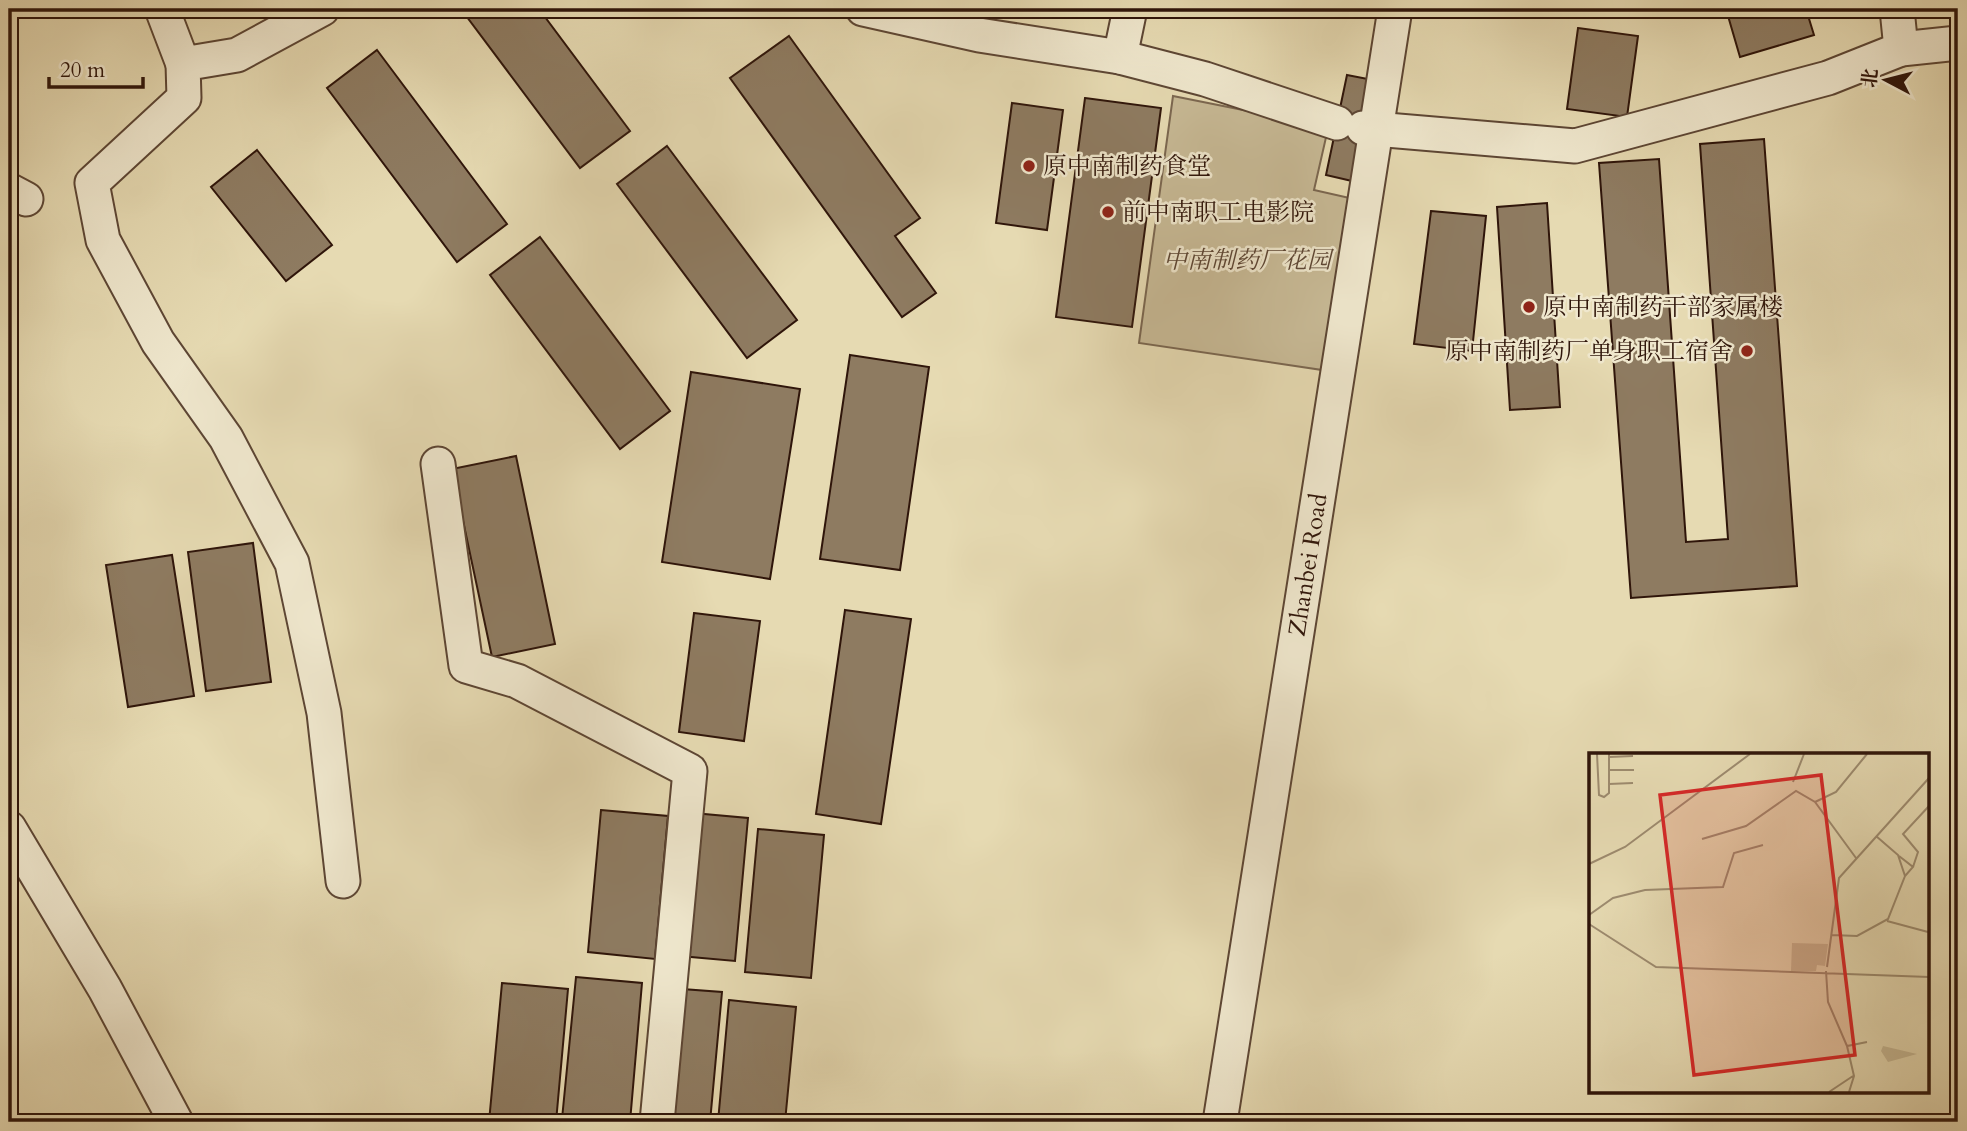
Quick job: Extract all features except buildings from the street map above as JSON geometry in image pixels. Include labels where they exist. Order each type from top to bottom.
[{"type":"street","points":[[162,9],[183,64],[184,98],[92,183],[103,240],[158,342],[226,438],[292,563],[324,713],[343,881]]},
{"type":"street","points":[[183,64],[237,55],[322,9]]},
{"type":"street","points":[[863,9],[979,35],[1120,57],[1205,79],[1359,127],[1575,146],[1828,78],[1901,49],[1958,43]]},
{"type":"street","points":[[1120,57],[1130,9]]},
{"type":"street","name":"Zhanbei Road","points":[[1220,1122],[1359,127],[1395,9]]},
{"type":"street","points":[[1897,9],[1901,49]]},
{"type":"street","points":[[438,464],[466,666],[517,681],[690,771],[657,1122]]},
{"type":"street","points":[[9,828],[105,989],[176,1122]]},
{"type":"green space","name":"中南制药厂花园","points":[[1173,96],[1248,111],[1327,133],[1314,190],[1354,199],[1329,371],[1139,343]]},
{"type":"place","name":"原中南制药食堂","points":[[1029,166]]},
{"type":"place","name":"前中南职工电影院","points":[[1108,212]]},
{"type":"place","name":"原中南制药干部家属楼","points":[[1529,307]]},
{"type":"place","name":"原中南制药厂单身职工宿舍","points":[[1747,351]]}]
